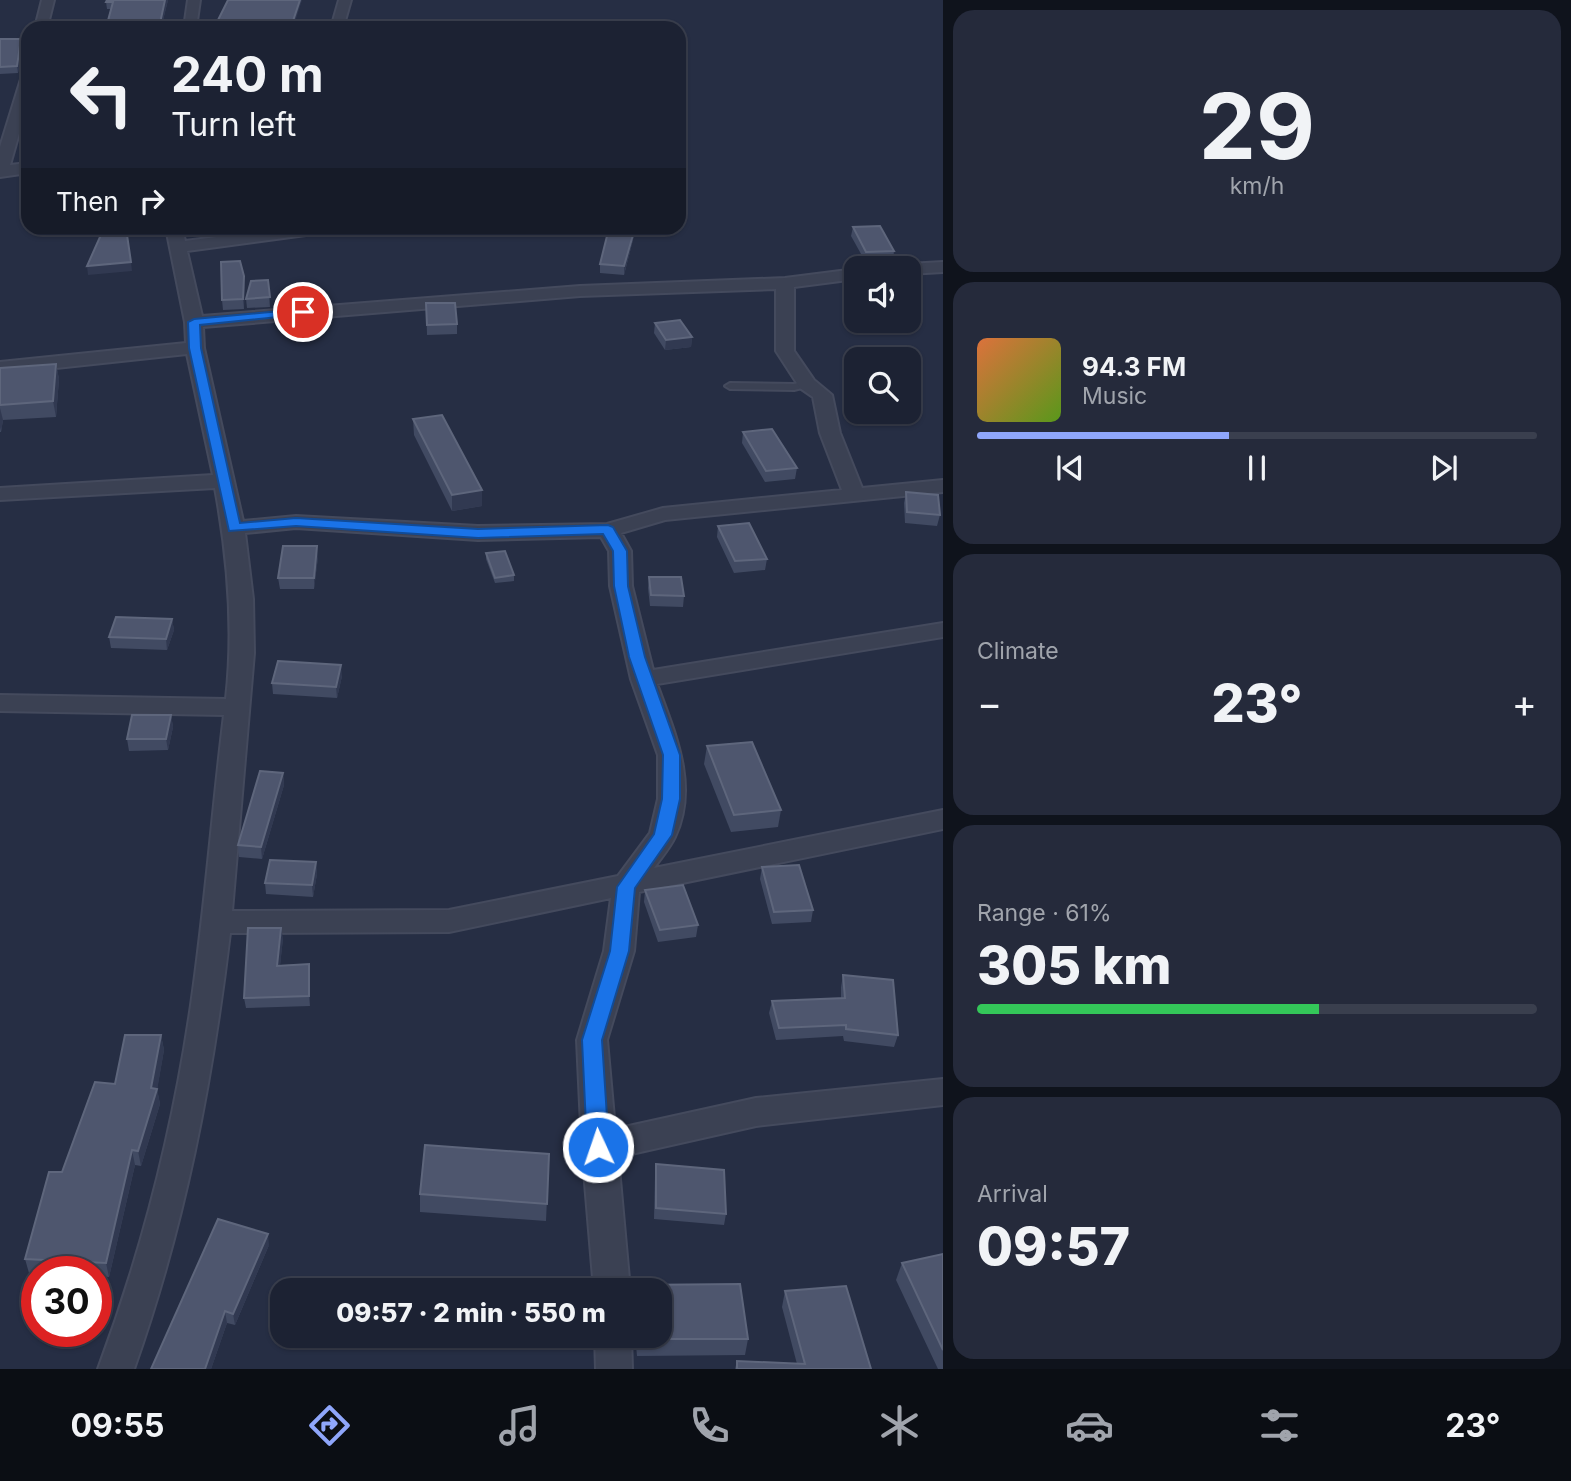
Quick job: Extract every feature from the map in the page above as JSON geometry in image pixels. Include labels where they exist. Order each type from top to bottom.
[{"type":"street","points":[[43,21],[48,0]]},
{"type":"street","points":[[191,21],[194,0]]},
{"type":"street","points":[[339,21],[345,0]]},
{"type":"street","points":[[21,102],[0,171],[21,170]]},
{"type":"street","points":[[116,1369],[131,1329],[179,1166],[219,922],[242,636],[234,528],[175,237],[207,235]]},
{"type":"street","points":[[921,268],[943,267]]},
{"type":"street","points":[[0,368],[194,335],[580,291],[785,283],[844,276]]},
{"type":"street","points":[[785,283],[785,351],[807,384],[822,395],[831,433],[853,494]]},
{"type":"street","points":[[0,494],[223,481]]},
{"type":"street","points":[[234,528],[296,522],[478,533],[608,530],[663,514],[943,486]]},
{"type":"street","points":[[608,530],[620,551],[621,586],[643,679],[671,755],[671,799],[663,835],[626,887],[619,951],[592,1040],[598,1147],[611,1278]]},
{"type":"street","points":[[643,679],[943,630]]},
{"type":"street","points":[[0,703],[235,707]]},
{"type":"street","points":[[219,922],[449,920],[626,887],[943,818]]},
{"type":"street","points":[[598,1147],[757,1112],[943,1092]]},
{"type":"street","points":[[613,1348],[614,1369]]},
{"type":"lane","points":[[730,386],[794,387],[807,384]]},
{"type":"building","points":[[165,0],[160,21],[108,21],[113,2],[106,2]]},
{"type":"building","points":[[228,0],[300,0],[293,21],[218,21]]},
{"type":"building","points":[[0,39],[21,39],[17,66],[0,67]]},
{"type":"building","points":[[880,226],[894,251],[866,252],[853,227]]},
{"type":"building","points":[[101,235],[127,235],[131,262],[87,266]]},
{"type":"building","points":[[607,235],[633,235],[624,266],[600,264]]},
{"type":"building","points":[[240,261],[244,276],[243,299],[222,300],[221,262]]},
{"type":"building","points":[[268,280],[270,297],[246,299],[251,281]]},
{"type":"building","points":[[426,303],[455,303],[457,324],[427,325]]},
{"type":"building","points":[[680,320],[692,337],[666,340],[655,323]]},
{"type":"building","points":[[56,364],[53,401],[0,405],[0,368]]},
{"type":"building","points":[[442,415],[482,490],[452,495],[413,419]]},
{"type":"building","points":[[772,429],[797,468],[766,471],[743,432]]},
{"type":"building","points":[[906,492],[938,495],[940,515],[907,512]]},
{"type":"building","points":[[749,523],[767,559],[735,561],[718,526]]},
{"type":"building","points":[[283,546],[317,546],[314,578],[278,578]]},
{"type":"building","points":[[505,551],[514,575],[495,578],[486,553]]},
{"type":"building","points":[[649,577],[681,577],[684,596],[651,595]]},
{"type":"building","points":[[116,617],[172,619],[166,639],[109,637]]},
{"type":"building","points":[[278,661],[341,665],[336,687],[272,683]]},
{"type":"building","points":[[132,715],[171,715],[166,739],[127,739]]},
{"type":"building","points":[[752,742],[781,810],[734,815],[707,746]]},
{"type":"building","points":[[260,771],[283,773],[261,847],[238,845]]},
{"type":"building","points":[[270,860],[316,862],[312,885],[265,883]]},
{"type":"building","points":[[799,865],[813,910],[774,912],[762,867]]},
{"type":"building","points":[[683,885],[698,925],[660,930],[645,890]]},
{"type":"building","points":[[248,928],[281,928],[277,966],[309,964],[309,996],[244,998]]},
{"type":"building","points":[[843,975],[893,980],[898,1035],[846,1029],[846,1025],[779,1028],[772,1001],[845,998]]},
{"type":"building","points":[[125,1035],[161,1035],[151,1088],[157,1089],[138,1151],[132,1150],[108,1256],[26,1256],[49,1172],[62,1172],[95,1082],[115,1084]]},
{"type":"building","points":[[425,1145],[549,1154],[547,1204],[420,1194]]},
{"type":"building","points":[[656,1164],[724,1170],[726,1214],[656,1208]]},
{"type":"building","points":[[218,1219],[268,1234],[233,1314],[225,1311],[205,1369],[151,1369]]},
{"type":"building","points":[[943,1254],[943,1350],[902,1263]]},
{"type":"building","points":[[740,1284],[748,1339],[672,1339],[672,1285]]},
{"type":"building","points":[[846,1286],[871,1369],[737,1369],[737,1361],[805,1364],[785,1291]]},
{"type":"route","points":[[303,312],[194,322],[195,348],[234,528],[296,522],[355,523],[478,533],[608,530],[620,551],[621,586],[637,657],[653,710],[671,755],[671,799],[663,835],[626,887],[619,951],[592,1040],[598,1147]]}]
